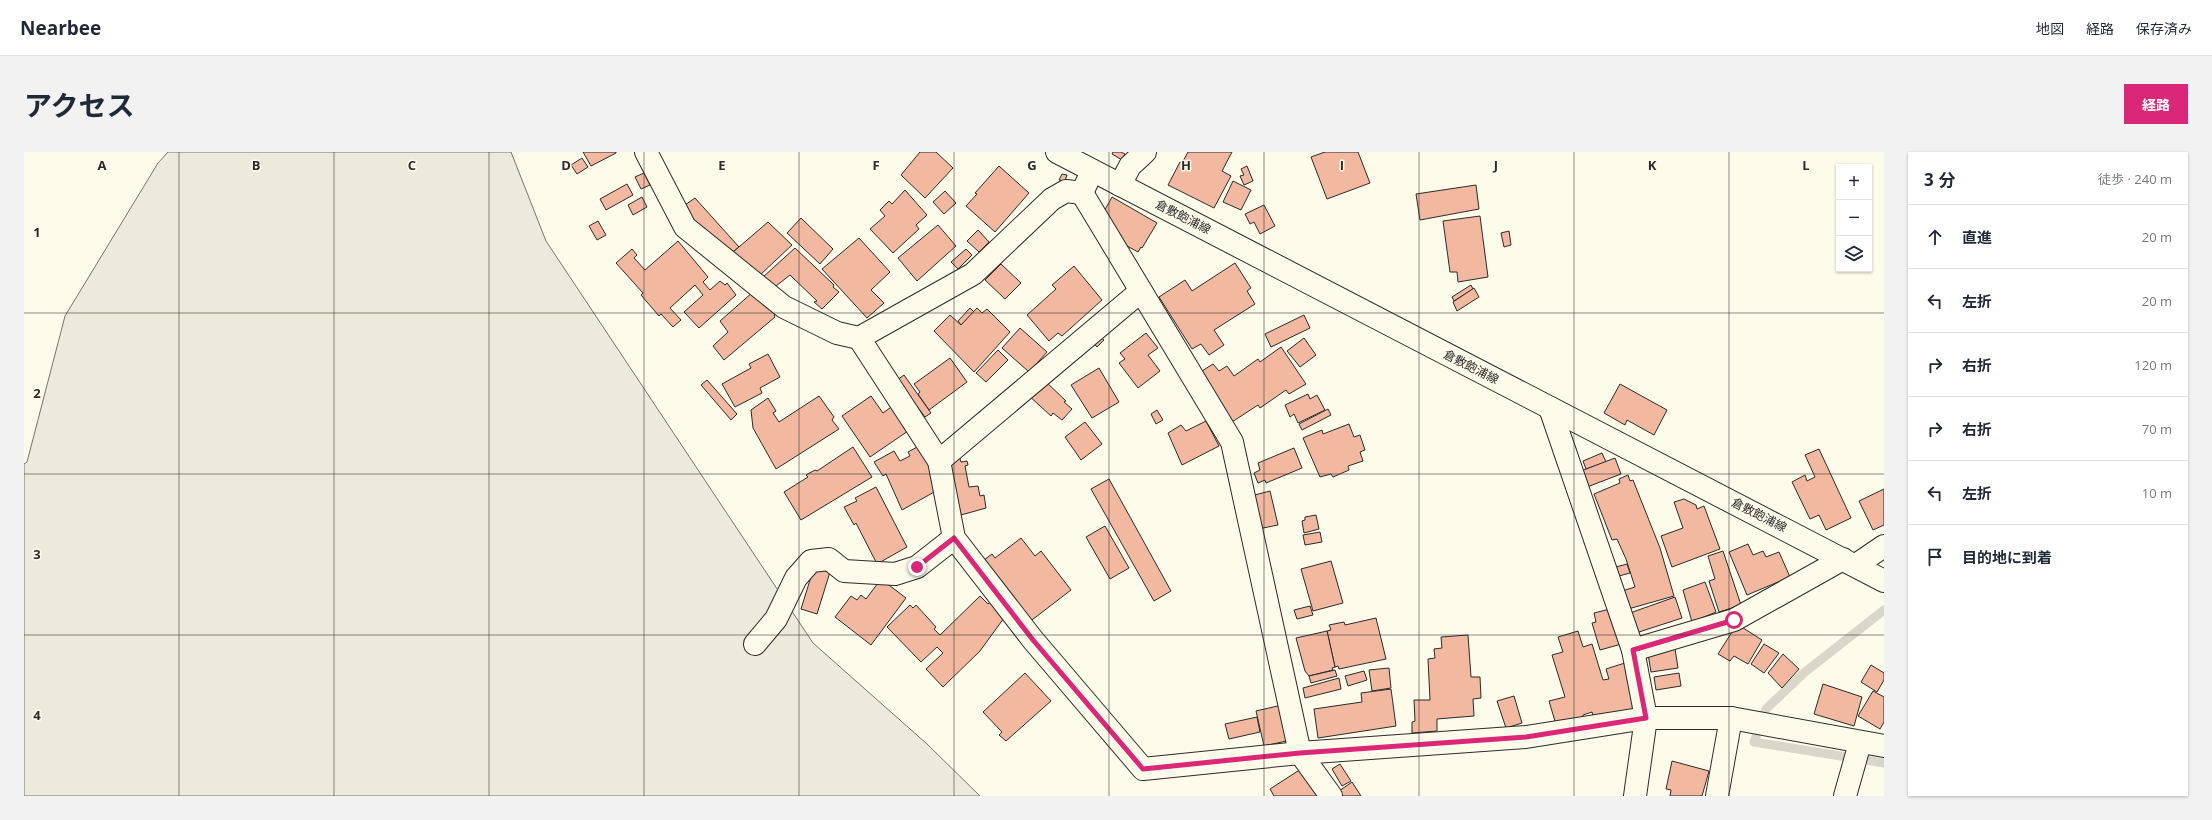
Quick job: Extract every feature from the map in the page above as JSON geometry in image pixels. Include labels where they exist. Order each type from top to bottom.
[{"type":"street","points":[[646,152],[686,227],[784,307],[837,333],[859,338],[973,274],[1052,199],[1066,192],[1082,193]]},
{"type":"street","name":"倉敷飽浦線","points":[[1057,152],[1884,581]]},
{"type":"street","points":[[1120,185],[1130,166],[1145,152]]},
{"type":"street","points":[[1082,193],[1093,171]]},
{"type":"street","points":[[1082,193],[1232,442],[1300,753],[1331,796]]},
{"type":"street","points":[[939,461],[1141,291]]},
{"type":"street","points":[[859,338],[939,461],[954,538],[1033,640],[1143,769],[1300,753],[1526,737],[1646,718],[1731,718],[1760,724],[1857,755],[1884,746]]},
{"type":"street","points":[[1550,408],[1633,650],[1646,718],[1635,796]]},
{"type":"street","points":[[755,644],[776,619],[796,578],[811,561],[830,559],[844,571],[895,574],[917,567],[954,538]]},
{"type":"street","points":[[1633,650],[1734,620],[1884,546]]},
{"type":"street","points":[[1716,796],[1731,718]]},
{"type":"street","points":[[1844,796],[1857,755]]},
{"type":"shaded area","points":[[168,152],[511,152],[546,241],[813,643],[927,744],[980,796],[24,796],[24,464],[27,462],[65,316],[158,163]]},
{"type":"building","points":[[583,152],[616,152],[616,153],[591,166]]},
{"type":"building","points":[[920,152],[936,152],[953,168],[925,198],[901,175]]},
{"type":"building","points":[[1113,152],[1121,152],[1125,154],[1122,160],[1112,154]]},
{"type":"building","points":[[1188,152],[1232,152],[1222,171],[1231,176],[1214,208],[1168,185],[1180,162],[1182,163]]},
{"type":"building","points":[[1325,152],[1358,152],[1370,183],[1327,199],[1311,157]]},
{"type":"building","points":[[582,158],[588,167],[577,174],[571,165]]},
{"type":"building","points":[[999,166],[1029,193],[995,232],[966,206],[977,194],[975,193]]},
{"type":"building","points":[[1247,166],[1253,181],[1244,185],[1240,176],[1244,175],[1241,169]]},
{"type":"building","points":[[644,173],[650,185],[641,189],[635,177]]},
{"type":"building","points":[[1062,174],[1067,175],[1065,181],[1059,180]]},
{"type":"building","points":[[1233,181],[1251,190],[1241,210],[1223,202]]},
{"type":"building","points":[[627,184],[633,195],[606,210],[600,199]]},
{"type":"building","points":[[1476,185],[1479,209],[1420,220],[1416,194]]},
{"type":"building","points":[[905,190],[927,215],[916,225],[919,229],[893,253],[870,229],[885,216],[880,210],[889,201],[892,204]]},
{"type":"building","points":[[945,191],[956,203],[944,214],[933,202]]},
{"type":"building","points":[[642,197],[647,207],[633,215],[628,205]]},
{"type":"building","points":[[1112,197],[1157,223],[1138,252],[1118,241],[1121,235],[1107,227],[1102,215]]},
{"type":"building","points":[[695,198],[739,247],[725,258],[682,207]]},
{"type":"building","points":[[1264,205],[1275,226],[1260,234],[1254,222],[1250,224],[1245,214]]},
{"type":"building","points":[[1480,216],[1488,277],[1458,282],[1457,272],[1450,272],[1443,221]]},
{"type":"building","points":[[801,218],[833,249],[820,264],[787,233]]},
{"type":"building","points":[[598,221],[606,235],[597,240],[589,226]]},
{"type":"building","points":[[768,222],[792,245],[759,276],[725,259]]},
{"type":"building","points":[[938,225],[956,246],[917,281],[898,258]]},
{"type":"building","points":[[978,230],[989,242],[979,252],[967,241]]},
{"type":"building","points":[[1509,231],[1511,245],[1504,247],[1501,233]]},
{"type":"building","points":[[859,238],[890,272],[871,290],[884,303],[867,318],[822,269]]},
{"type":"building","points":[[678,241],[708,277],[703,282],[710,290],[720,281],[725,285],[727,283],[736,295],[699,328],[684,312],[703,295],[695,285],[670,308],[681,320],[673,327],[661,314],[659,316],[641,295],[643,293],[616,263],[632,249],[637,255],[634,258],[645,270]]},
{"type":"building","points":[[795,248],[834,285],[833,287],[839,292],[822,309],[814,302],[817,301],[790,275],[776,286],[762,278]]},
{"type":"building","points":[[966,249],[972,255],[958,269],[951,262]]},
{"type":"building","points":[[1235,263],[1251,288],[1247,291],[1255,304],[1214,330],[1224,345],[1209,355],[1201,344],[1192,349],[1159,297],[1185,280],[1192,291]]},
{"type":"building","points":[[1001,264],[1021,283],[1005,299],[985,280]]},
{"type":"building","points":[[1074,266],[1102,300],[1062,336],[1058,333],[1049,341],[1027,315],[1056,289],[1052,285]]},
{"type":"building","points":[[1471,285],[1473,289],[1454,301],[1452,297]]},
{"type":"building","points":[[1474,288],[1479,297],[1457,311],[1453,302]]},
{"type":"building","points":[[753,292],[777,312],[774,315],[775,317],[724,360],[713,346],[728,332],[720,321]]},
{"type":"building","points":[[970,308],[974,312],[961,325],[958,321]]},
{"type":"building","points":[[977,308],[982,313],[987,309],[1010,332],[974,372],[934,331],[950,315],[961,325]]},
{"type":"building","points":[[1304,315],[1310,328],[1271,347],[1265,334]]},
{"type":"building","points":[[1020,328],[1047,352],[1029,372],[1002,348]]},
{"type":"building","points":[[1146,333],[1158,348],[1148,355],[1160,371],[1138,388],[1119,363],[1125,359],[1120,353]]},
{"type":"building","points":[[1099,335],[1104,340],[1097,347],[1092,341]]},
{"type":"building","points":[[1304,338],[1316,355],[1300,367],[1287,351]]},
{"type":"building","points":[[1281,347],[1306,384],[1289,394],[1286,390],[1260,408],[1258,405],[1232,422],[1202,371],[1213,364],[1219,371],[1227,366],[1234,376],[1258,359],[1260,362]]},
{"type":"building","points":[[998,350],[1008,360],[986,382],[976,373]]},
{"type":"building","points":[[768,354],[780,377],[760,388],[762,393],[735,407],[722,384],[751,368],[749,364]]},
{"type":"building","points":[[950,358],[967,382],[929,410],[918,394],[920,392],[914,384]]},
{"type":"building","points":[[1099,368],[1119,402],[1092,418],[1071,385]]},
{"type":"building","points":[[904,375],[931,413],[925,417],[897,380]]},
{"type":"building","points":[[1042,378],[1066,401],[1064,402],[1072,409],[1062,420],[1053,413],[1051,416],[1027,394]]},
{"type":"building","points":[[707,380],[737,414],[731,420],[701,385]]},
{"type":"building","points":[[1620,384],[1667,410],[1654,435],[1627,420],[1625,425],[1604,413]]},
{"type":"building","points":[[1308,394],[1310,399],[1317,395],[1325,410],[1298,423],[1294,414],[1290,417],[1285,405]]},
{"type":"building","points":[[819,396],[834,417],[832,420],[839,429],[776,469],[753,428],[751,410],[768,398],[776,411],[773,413],[779,422]]},
{"type":"building","points":[[871,396],[883,413],[894,405],[911,429],[870,457],[842,416]]},
{"type":"building","points":[[1328,409],[1331,415],[1302,430],[1299,424]]},
{"type":"building","points":[[1157,410],[1163,420],[1156,424],[1151,414]]},
{"type":"building","points":[[1206,421],[1219,446],[1182,465],[1168,433],[1181,425],[1186,431]]},
{"type":"building","points":[[1085,422],[1102,444],[1081,460],[1065,437]]},
{"type":"building","points":[[1349,424],[1354,437],[1360,435],[1365,450],[1360,452],[1363,461],[1348,466],[1349,470],[1333,477],[1331,474],[1320,477],[1303,438],[1322,430],[1323,434]]},
{"type":"building","points":[[919,446],[933,473],[936,491],[902,510],[886,474],[883,476],[874,462],[894,451],[900,461],[910,456],[908,452]]},
{"type":"building","points":[[853,447],[872,477],[801,520],[784,492],[808,477],[806,475],[815,470],[817,471]]},
{"type":"building","points":[[1294,448],[1302,468],[1266,483],[1265,480],[1258,483],[1254,473],[1260,470],[1258,463]]},
{"type":"building","points":[[1819,449],[1851,518],[1826,530],[1819,515],[1810,519],[1792,482],[1805,475],[1807,481],[1815,477],[1805,455]]},
{"type":"building","points":[[1602,453],[1606,462],[1586,469],[1583,461]]},
{"type":"building","points":[[959,456],[961,462],[967,461],[968,465],[965,466],[969,487],[978,486],[980,496],[984,495],[986,508],[961,515],[960,509],[958,509],[948,459]]},
{"type":"building","points":[[1615,458],[1621,474],[1587,487],[1581,471]]},
{"type":"building","points":[[1628,475],[1630,481],[1633,480],[1660,548],[1674,596],[1628,609],[1622,591],[1635,587],[1626,559],[1617,539],[1612,540],[1594,494],[1620,483],[1619,479]]},
{"type":"building","points":[[1109,479],[1171,591],[1154,601],[1091,489]]},
{"type":"building","points":[[876,487],[907,547],[877,564],[856,523],[854,525],[844,507],[857,501],[855,498]]},
{"type":"building","points":[[1884,489],[1884,525],[1873,530],[1859,501]]},
{"type":"building","points":[[1270,491],[1278,525],[1258,529],[1251,496]]},
{"type":"building","points":[[1684,499],[1696,505],[1697,509],[1704,506],[1720,549],[1672,567],[1661,536],[1683,528],[1674,502]]},
{"type":"building","points":[[1316,515],[1319,529],[1304,533],[1302,521],[1305,520],[1305,517]]},
{"type":"building","points":[[1105,526],[1129,568],[1110,579],[1086,537]]},
{"type":"building","points":[[1320,532],[1322,542],[1305,545],[1303,535]]},
{"type":"building","points":[[1021,538],[1035,556],[1041,551],[1071,590],[1028,623],[980,563],[992,554],[995,558]]},
{"type":"building","points":[[1748,544],[1753,555],[1763,551],[1766,557],[1779,552],[1790,577],[1747,595],[1729,552]]},
{"type":"building","points":[[1723,551],[1741,605],[1719,612],[1709,581],[1715,579],[1708,556]]},
{"type":"building","points":[[1331,561],[1343,603],[1313,611],[1301,569]]},
{"type":"building","points":[[1627,564],[1630,573],[1619,576],[1616,567]]},
{"type":"building","points":[[814,567],[830,572],[817,614],[801,609]]},
{"type":"building","points":[[881,579],[906,598],[871,645],[835,617],[851,596],[857,600],[861,595],[866,599]]},
{"type":"building","points":[[1705,582],[1716,612],[1692,622],[1683,590]]},
{"type":"building","points":[[980,596],[988,604],[991,601],[1004,618],[980,651],[943,687],[926,669],[943,653],[937,647],[921,662],[887,627],[910,605],[913,608],[916,605],[936,627],[934,629],[940,635]]},
{"type":"building","points":[[1675,597],[1682,618],[1636,633],[1630,613]]},
{"type":"building","points":[[1310,606],[1313,615],[1297,619],[1294,610]]},
{"type":"building","points":[[1610,609],[1625,643],[1600,650],[1592,623],[1596,622],[1594,613]]},
{"type":"building","points":[[1376,618],[1386,659],[1339,669],[1338,666],[1335,667],[1327,631],[1331,630],[1329,625],[1344,622],[1345,625]]},
{"type":"building","points":[[1737,624],[1762,640],[1748,664],[1734,656],[1730,661],[1718,654]]},
{"type":"building","points":[[1327,631],[1335,667],[1332,668],[1333,670],[1309,676],[1305,671],[1296,638]]},
{"type":"building","points":[[1578,631],[1583,647],[1592,644],[1603,680],[1609,679],[1606,669],[1628,662],[1639,710],[1595,723],[1592,712],[1583,715],[1584,720],[1557,728],[1549,701],[1565,697],[1552,655],[1563,652],[1558,637]]},
{"type":"building","points":[[1468,635],[1471,677],[1480,677],[1481,698],[1473,699],[1474,716],[1437,719],[1437,731],[1412,733],[1412,722],[1415,721],[1414,700],[1430,700],[1428,659],[1435,658],[1434,649],[1442,648],[1441,637]]},
{"type":"building","points":[[1764,644],[1779,653],[1764,673],[1751,664]]},
{"type":"building","points":[[1675,649],[1678,668],[1651,672],[1648,654]]},
{"type":"building","points":[[1783,654],[1799,669],[1782,688],[1768,673]]},
{"type":"building","points":[[1871,665],[1884,673],[1884,680],[1877,692],[1861,682]]},
{"type":"building","points":[[1389,668],[1391,688],[1372,691],[1369,670]]},
{"type":"building","points":[[1335,670],[1337,676],[1311,683],[1309,676]]},
{"type":"building","points":[[1364,671],[1367,680],[1348,686],[1345,676]]},
{"type":"building","points":[[1025,673],[1051,701],[1006,741],[999,735],[1002,732],[983,712]]},
{"type":"building","points":[[1679,673],[1681,686],[1656,690],[1654,677]]},
{"type":"building","points":[[1339,678],[1341,689],[1305,698],[1303,688]]},
{"type":"building","points":[[1823,684],[1862,697],[1854,726],[1814,714]]},
{"type":"building","points":[[1391,689],[1396,726],[1318,738],[1314,709],[1362,702],[1361,693]]},
{"type":"building","points":[[1873,691],[1884,697],[1884,722],[1880,729],[1858,716]]},
{"type":"building","points":[[1514,696],[1522,723],[1506,728],[1497,701]]},
{"type":"building","points":[[1282,705],[1291,740],[1264,746],[1256,711]]},
{"type":"building","points":[[1257,717],[1260,732],[1229,739],[1225,724]]},
{"type":"building","points":[[1672,761],[1709,771],[1702,796],[1670,796],[1671,790],[1666,789]]},
{"type":"building","points":[[1340,764],[1351,781],[1342,786],[1332,769]]},
{"type":"building","points":[[1301,769],[1318,796],[1274,796],[1270,789]]},
{"type":"building","points":[[1352,782],[1361,796],[1342,796],[1339,791]]},
{"type":"waterway","points":[[1884,610],[1805,672],[1766,709],[1754,742],[1884,763]]},
{"type":"route","points":[[917,567],[954,538],[1006,603],[1033,640],[1143,769],[1300,753],[1526,737],[1646,718],[1633,650],[1734,620]]}]
